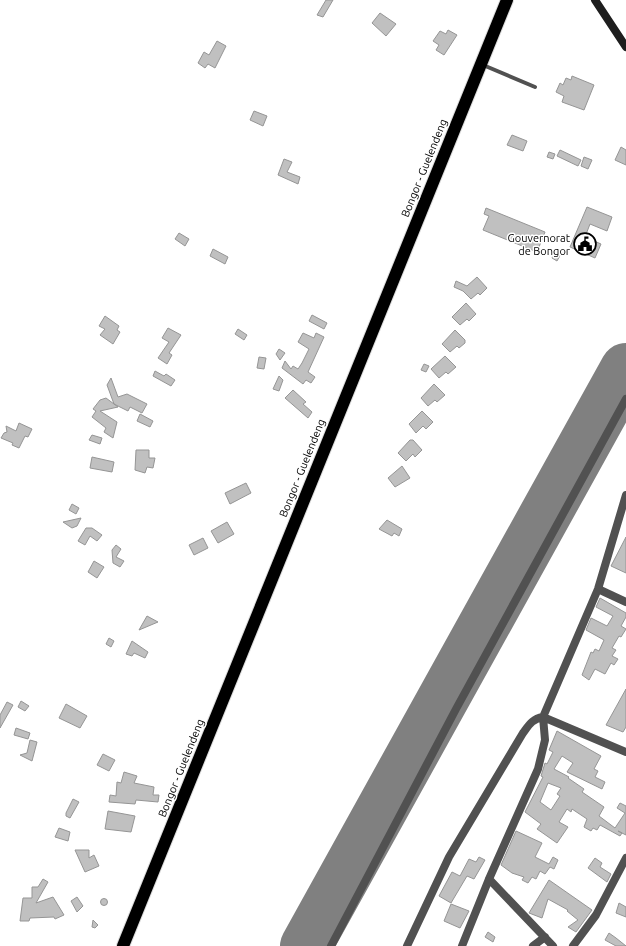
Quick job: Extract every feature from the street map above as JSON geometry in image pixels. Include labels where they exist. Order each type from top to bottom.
[{"type":"highway","name":"Bongor - Guelendeng","points":[[123,946],[507,0]]},
{"type":"street","points":[[595,0],[626,47]]},
{"type":"street","points":[[331,946],[456,709],[626,399]]},
{"type":"street","points":[[462,946],[489,879],[542,757],[545,740],[543,717],[598,589],[626,495]]},
{"type":"street","points":[[598,589],[626,602]]},
{"type":"street","points":[[407,946],[440,875],[489,789],[531,722],[536,718],[543,717],[626,752]]},
{"type":"street","points":[[573,946],[596,915],[626,858]]},
{"type":"street","points":[[489,879],[553,946]]},
{"type":"street","points":[[533,946],[545,937]]},
{"type":"lane","points":[[481,64],[535,87]]},
{"type":"building","points":[[326,0],[333,0],[323,17],[317,15]]},
{"type":"building","points":[[380,13],[396,24],[386,36],[372,23]]},
{"type":"building","points":[[448,30],[457,35],[444,55],[436,50],[439,45],[433,41],[440,31],[446,34]]},
{"type":"building","points":[[217,41],[226,46],[215,68],[208,64],[205,68],[198,63],[204,52],[209,55]]},
{"type":"building","points":[[572,76],[594,85],[584,110],[562,102],[564,96],[556,92],[560,83],[563,85],[566,78],[571,80]]},
{"type":"building","points":[[254,111],[267,116],[263,126],[250,120]]},
{"type":"building","points":[[512,135],[527,141],[523,151],[507,145]]},
{"type":"building","points":[[621,147],[626,150],[626,165],[615,160]]},
{"type":"building","points":[[560,150],[581,160],[578,166],[557,156]]},
{"type":"building","points":[[549,152],[555,154],[553,159],[547,157]]},
{"type":"building","points":[[584,157],[592,160],[588,169],[581,166]]},
{"type":"building","points":[[284,159],[292,162],[287,172],[300,177],[298,184],[278,175]]},
{"type":"building","points":[[587,207],[612,217],[607,231],[590,224],[585,237],[601,244],[595,258],[570,247]]},
{"type":"building","points":[[486,208],[545,232],[537,252],[483,230],[489,216],[484,214]]},
{"type":"building","points":[[179,233],[189,239],[185,246],[175,239]]},
{"type":"building","points":[[213,249],[228,257],[225,264],[210,256]]},
{"type":"building","points":[[556,250],[562,252],[557,261],[552,258]]},
{"type":"building","points":[[477,277],[487,288],[480,295],[478,293],[471,299],[463,291],[454,287],[456,281],[467,286]]},
{"type":"building","points":[[466,303],[476,314],[469,321],[467,319],[460,325],[452,317]]},
{"type":"building","points":[[312,315],[327,323],[324,329],[309,321]]},
{"type":"building","points":[[105,316],[119,326],[117,330],[120,332],[113,344],[100,335],[105,329],[99,326]]},
{"type":"building","points":[[168,328],[181,335],[169,353],[172,355],[167,364],[158,358],[169,342],[162,338]]},
{"type":"building","points":[[238,329],[247,335],[244,340],[235,334]]},
{"type":"building","points":[[455,330],[465,340],[465,343],[459,348],[457,346],[450,352],[442,344]]},
{"type":"building","points":[[303,333],[314,338],[316,333],[324,337],[308,372],[315,377],[311,383],[306,380],[303,384],[282,368],[285,361],[291,369],[293,366],[298,369],[302,363],[309,349],[298,342]]},
{"type":"building","points":[[279,349],[285,353],[280,360],[276,354]]},
{"type":"building","points":[[445,356],[456,367],[448,374],[446,372],[439,378],[431,369]]},
{"type":"building","points":[[259,357],[266,358],[264,369],[257,368]]},
{"type":"building","points":[[424,364],[429,366],[426,372],[421,370]]},
{"type":"building","points":[[155,371],[164,376],[166,374],[175,380],[171,386],[153,376]]},
{"type":"building","points":[[279,376],[283,380],[279,391],[273,389]]},
{"type":"building","points":[[111,378],[118,397],[127,394],[147,404],[142,413],[130,407],[128,411],[114,404],[107,385]]},
{"type":"building","points":[[434,384],[445,395],[437,402],[435,400],[428,406],[421,398]]},
{"type":"building","points":[[293,390],[306,402],[303,404],[312,412],[308,418],[285,398]]},
{"type":"building","points":[[106,398],[118,407],[100,411],[117,422],[113,438],[104,432],[106,428],[92,417],[96,411],[93,409],[100,400]]},
{"type":"building","points":[[422,411],[433,422],[426,429],[423,426],[416,433],[409,424]]},
{"type":"building","points":[[140,414],[153,421],[150,427],[137,421]]},
{"type":"building","points":[[19,423],[32,429],[28,437],[25,436],[19,448],[12,445],[13,443],[1,438],[4,433],[7,432],[6,426],[16,431]]},
{"type":"building","points":[[92,435],[102,438],[100,444],[89,440]]},
{"type":"building","points":[[410,440],[413,440],[422,450],[415,457],[413,454],[406,461],[398,453]]},
{"type":"building","points":[[136,450],[149,450],[149,458],[155,458],[153,468],[147,467],[145,473],[135,470]]},
{"type":"building","points":[[92,457],[114,462],[112,472],[90,468]]},
{"type":"building","points":[[402,466],[410,478],[395,487],[388,478]]},
{"type":"building","points":[[246,483],[251,493],[230,504],[225,493]]},
{"type":"building","points":[[72,504],[79,508],[76,514],[69,510]]},
{"type":"building","points":[[81,518],[77,526],[72,528],[63,522]]},
{"type":"building","points":[[387,520],[402,529],[399,536],[394,533],[392,536],[379,529]]},
{"type":"building","points":[[227,522],[234,534],[218,543],[211,531]]},
{"type":"building","points":[[86,528],[92,528],[102,535],[97,541],[90,536],[85,545],[78,541]]},
{"type":"building","points":[[626,537],[626,573],[611,566]]},
{"type":"building","points":[[203,538],[208,548],[194,555],[189,545]]},
{"type":"building","points":[[116,545],[121,549],[116,557],[124,561],[120,567],[113,563],[112,550]]},
{"type":"building","points":[[94,561],[104,567],[97,578],[88,572]]},
{"type":"building","points":[[600,598],[626,613],[626,617],[621,626],[626,629],[621,637],[619,636],[612,648],[616,650],[612,656],[618,659],[614,665],[611,663],[605,674],[595,669],[589,680],[582,675],[591,652],[593,653],[595,649],[599,651],[604,640],[586,630],[591,618],[607,626],[613,616],[596,607]]},
{"type":"building","points":[[147,616],[158,622],[139,630]]},
{"type":"building","points":[[109,638],[114,641],[111,647],[106,644]]},
{"type":"building","points":[[132,641],[148,652],[145,658],[134,653],[132,656],[126,654]]},
{"type":"building","points":[[626,689],[626,727],[623,732],[606,725]]},
{"type":"building","points":[[21,701],[29,706],[25,711],[18,707]]},
{"type":"building","points":[[7,702],[13,705],[0,728],[0,715]]},
{"type":"building","points":[[66,704],[87,716],[80,728],[59,718]]},
{"type":"building","points":[[16,728],[30,733],[28,739],[14,735]]},
{"type":"building","points":[[557,731],[601,756],[594,769],[598,771],[595,777],[605,782],[602,789],[567,772],[573,763],[562,756],[554,769],[569,777],[568,778],[584,789],[582,792],[604,807],[599,816],[615,828],[625,813],[617,808],[620,803],[626,806],[626,835],[622,833],[620,836],[600,825],[597,830],[593,828],[591,831],[584,827],[587,819],[572,809],[571,812],[567,809],[559,822],[568,827],[557,843],[537,829],[541,824],[525,812],[543,777],[541,776],[545,763],[547,764],[553,752],[549,750]],"holes":[[[548,783],[561,788],[557,794],[560,796],[551,810],[540,802]]]},
{"type":"building","points":[[30,740],[37,742],[32,761],[20,755],[27,753]]},
{"type":"building","points":[[103,754],[115,760],[109,771],[97,765]]},
{"type":"building","points":[[124,772],[137,776],[134,783],[154,787],[153,795],[159,795],[158,802],[136,800],[135,804],[109,802],[110,795],[116,796],[117,782],[121,783]]},
{"type":"building","points":[[73,799],[79,802],[70,818],[66,816],[66,813]]},
{"type":"building","points":[[108,811],[135,816],[131,832],[105,829]]},
{"type":"building","points":[[59,828],[70,832],[68,841],[55,837]]},
{"type":"building","points":[[516,831],[542,843],[535,857],[549,864],[553,857],[558,860],[554,869],[550,867],[545,874],[540,871],[536,879],[532,877],[528,883],[522,880],[524,877],[512,873],[501,865]]},
{"type":"building","points":[[75,850],[89,850],[89,858],[94,855],[99,866],[85,872]]},
{"type":"building","points":[[479,857],[485,860],[474,879],[467,876],[451,903],[439,896],[452,872],[460,876],[469,859],[476,862]]},
{"type":"building","points":[[595,858],[602,863],[600,867],[611,874],[607,882],[588,868]]},
{"type":"building","points":[[43,879],[48,882],[36,903],[53,897],[64,915],[55,919],[54,917],[30,918],[29,921],[20,921],[23,898],[32,898],[32,887],[38,887]]},
{"type":"building","points":[[549,880],[592,910],[576,932],[568,927],[578,920],[567,911],[568,910],[548,899],[542,918],[529,913]]},
{"type":"building","points":[[77,897],[83,906],[77,912],[71,901]]},
{"type":"building","points":[[104,899],[107,902],[104,905],[101,902]]},
{"type":"building","points":[[619,903],[626,907],[626,917],[616,913]]},
{"type":"building","points":[[451,904],[469,911],[460,928],[444,921]]},
{"type":"building","points":[[93,920],[98,925],[95,928],[92,927]]},
{"type":"building","points":[[488,932],[495,937],[493,942],[485,937]]},
{"type":"building","points":[[609,933],[626,946],[616,946],[605,940]]},
{"type":"runway","points":[[306,946],[626,369]]},
{"type":"place","name":"Gouvernorat de Bongor","points":[[585,244]]}]
